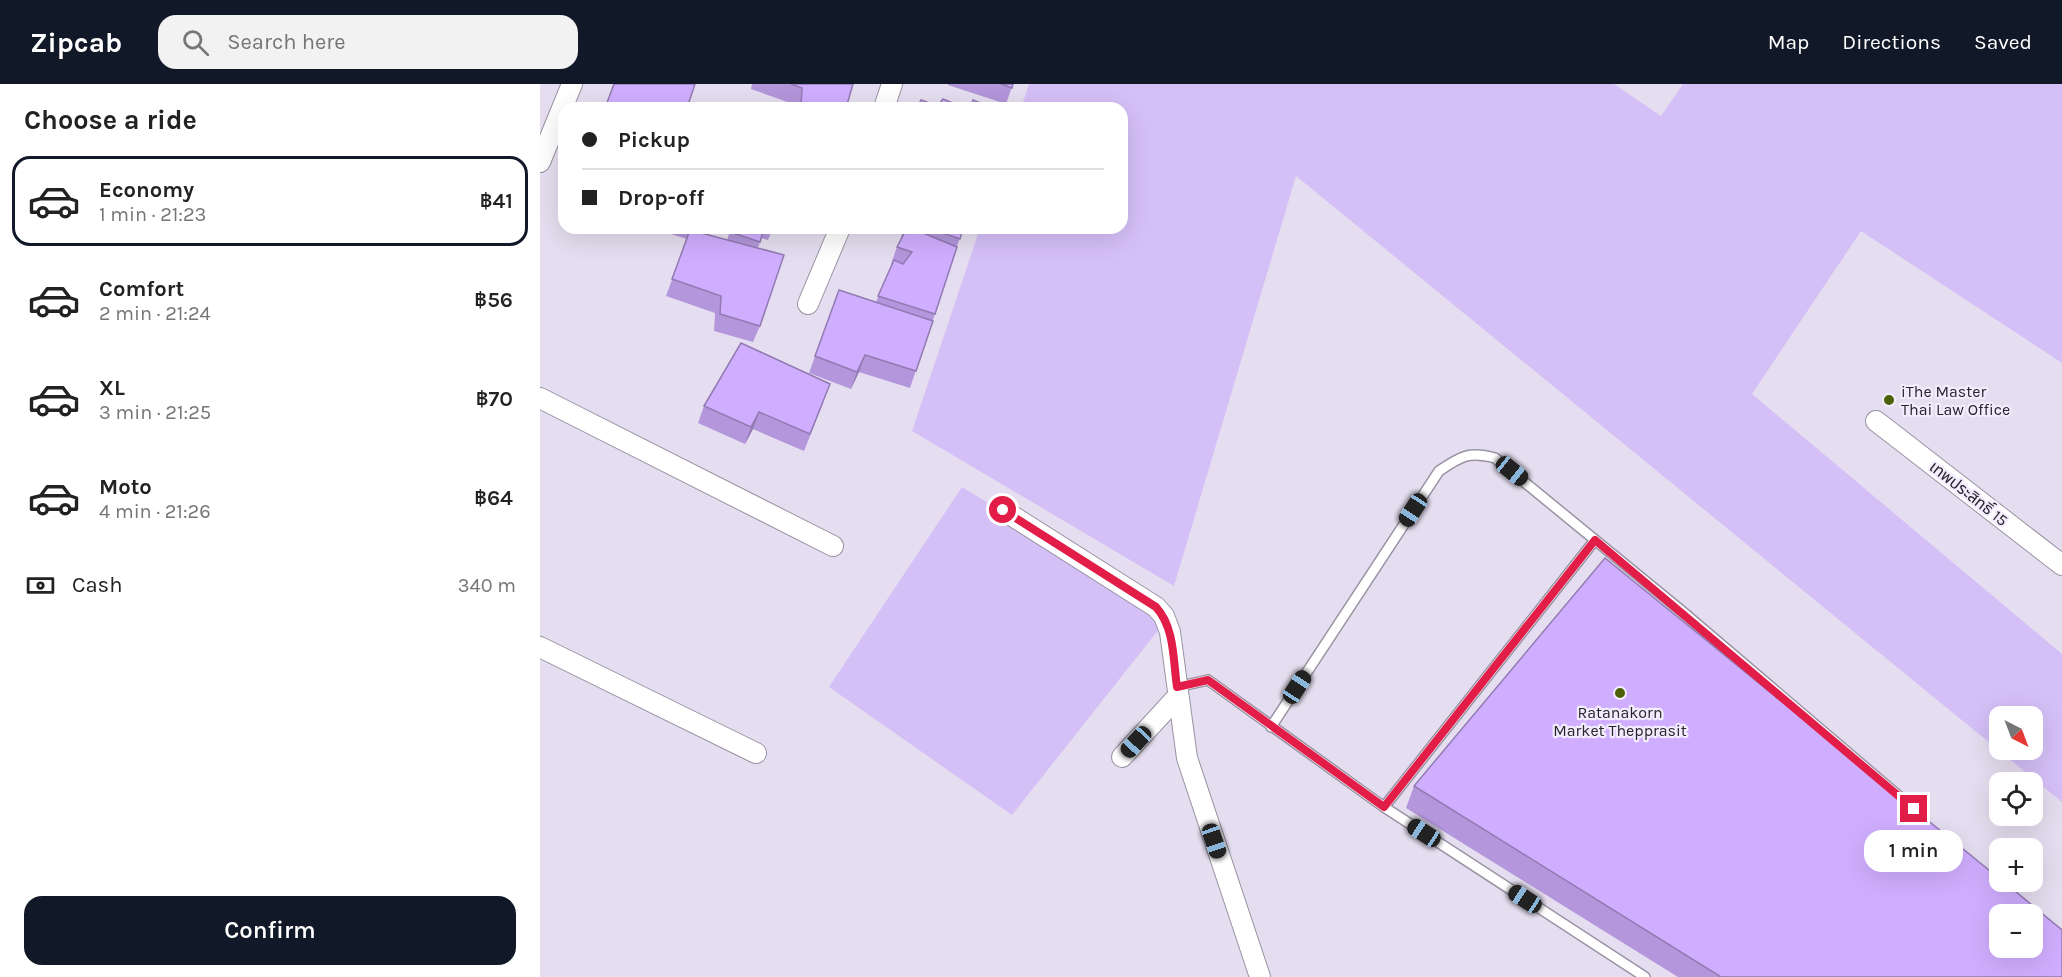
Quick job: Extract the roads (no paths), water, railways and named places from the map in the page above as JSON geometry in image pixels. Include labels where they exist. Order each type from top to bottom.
[{"type":"street","points":[[565,102],[572,84]]},
{"type":"street","points":[[886,102],[892,84]]},
{"type":"street","points":[[540,162],[558,118]]},
{"type":"street","points":[[808,304],[837,234]]},
{"type":"street","points":[[540,398],[832,546]]},
{"type":"street","name":"เทพประสิทธิ์ 15","points":[[1876,421],[2062,565]]},
{"type":"street","points":[[1003,510],[1156,607],[1164,616],[1170,632],[1187,758],[1260,977]]},
{"type":"street","points":[[540,647],[756,753]]},
{"type":"street","points":[[1122,757],[1177,692]]},
{"type":"lane","points":[[1271,727],[1439,471],[1459,458],[1477,453],[1495,458],[1931,824]]},
{"type":"lane","points":[[1384,807],[1595,540]]},
{"type":"lane","points":[[1177,692],[1208,680],[1384,807],[1645,977]]},
{"type":"place","name":"iThe Master Thai Law Office","points":[[1889,400]]},
{"type":"place","name":"Ratanakorn Market Thepprasit","points":[[1620,693]]}]
